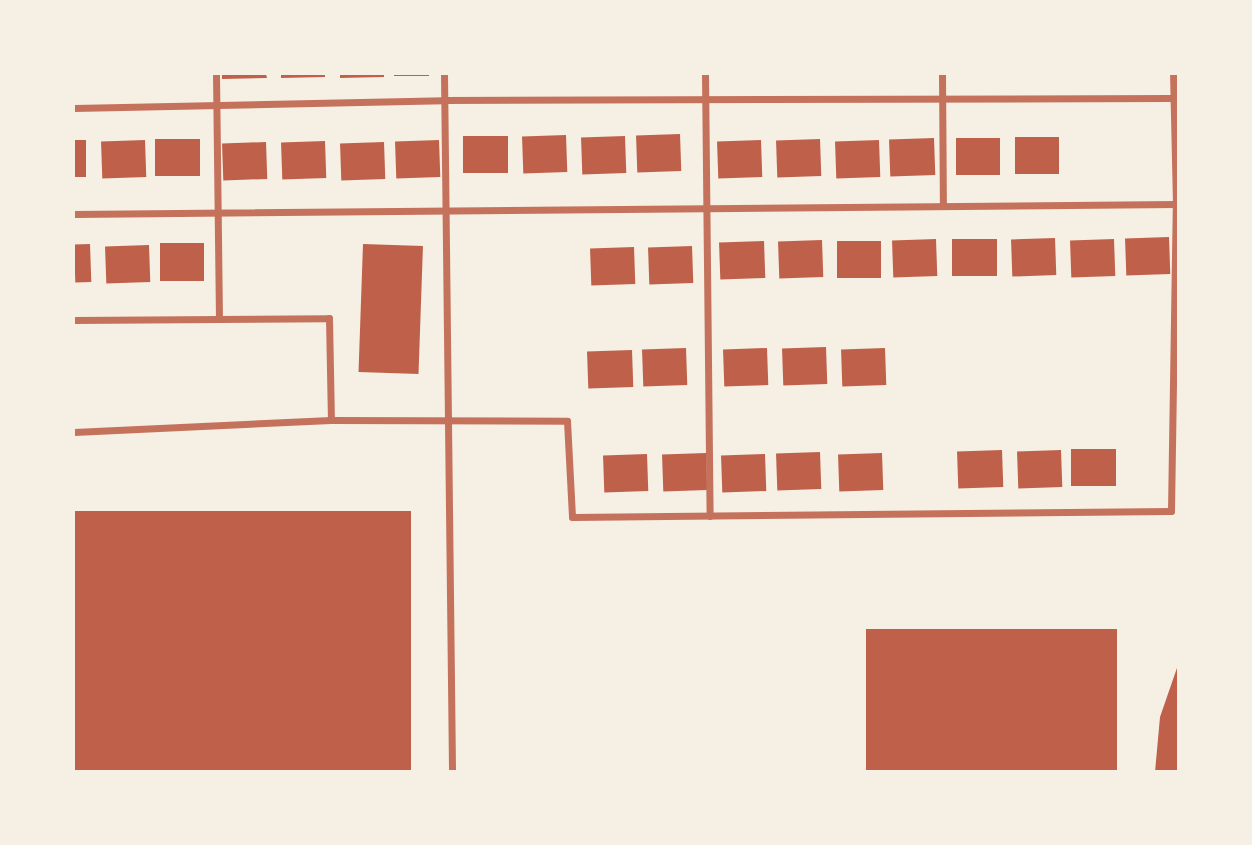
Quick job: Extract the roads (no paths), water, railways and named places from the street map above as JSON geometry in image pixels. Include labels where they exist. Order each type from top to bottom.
[{"type":"street","points":[[215,74],[219,319]]},
{"type":"street","points":[[444,74],[452,772]]},
{"type":"street","points":[[705,74],[710,516]]},
{"type":"street","points":[[942,74],[943,205]]},
{"type":"street","points":[[74,432],[331,421],[567,421],[572,517],[1171,511],[1176,204],[1173,74]]},
{"type":"street","points":[[74,108],[444,100],[1173,98]]},
{"type":"street","points":[[74,214],[446,208],[1176,204]]},
{"type":"street","points":[[74,320],[329,318],[331,421]]}]
